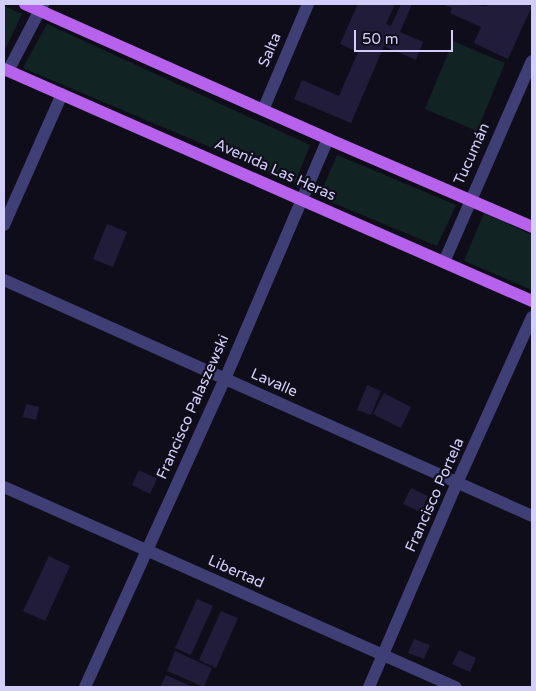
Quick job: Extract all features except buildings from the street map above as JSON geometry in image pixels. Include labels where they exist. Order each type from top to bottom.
[{"type":"main road","points":[[26,4],[42,7],[263,110],[532,227]]},
{"type":"main road","name":"Avenida Las Heras","points":[[6,70],[532,301]]},
{"type":"street","name":"Salta","points":[[263,110],[308,4]]},
{"type":"street","points":[[6,70],[42,7]]},
{"type":"street","name":"Tucumán","points":[[444,262],[532,61]]},
{"type":"street","points":[[4,225],[62,94]]},
{"type":"street","name":"Francisco Palaszewski","points":[[85,687],[224,379],[328,139]]},
{"type":"street","name":"Lavalle","points":[[4,280],[532,516]]},
{"type":"street","name":"Francisco Portela","points":[[369,687],[457,483],[532,317]]},
{"type":"street","name":"Libertad","points":[[4,487],[456,687]]},
{"type":"green space","points":[[4,6],[22,14],[4,52]]},
{"type":"green space","points":[[47,24],[310,145],[295,183],[23,68]]},
{"type":"green space","points":[[453,41],[505,63],[477,131],[425,109]]},
{"type":"green space","points":[[337,155],[456,205],[437,246],[319,197]]},
{"type":"green space","points":[[484,213],[532,235],[532,290],[464,261]]}]
